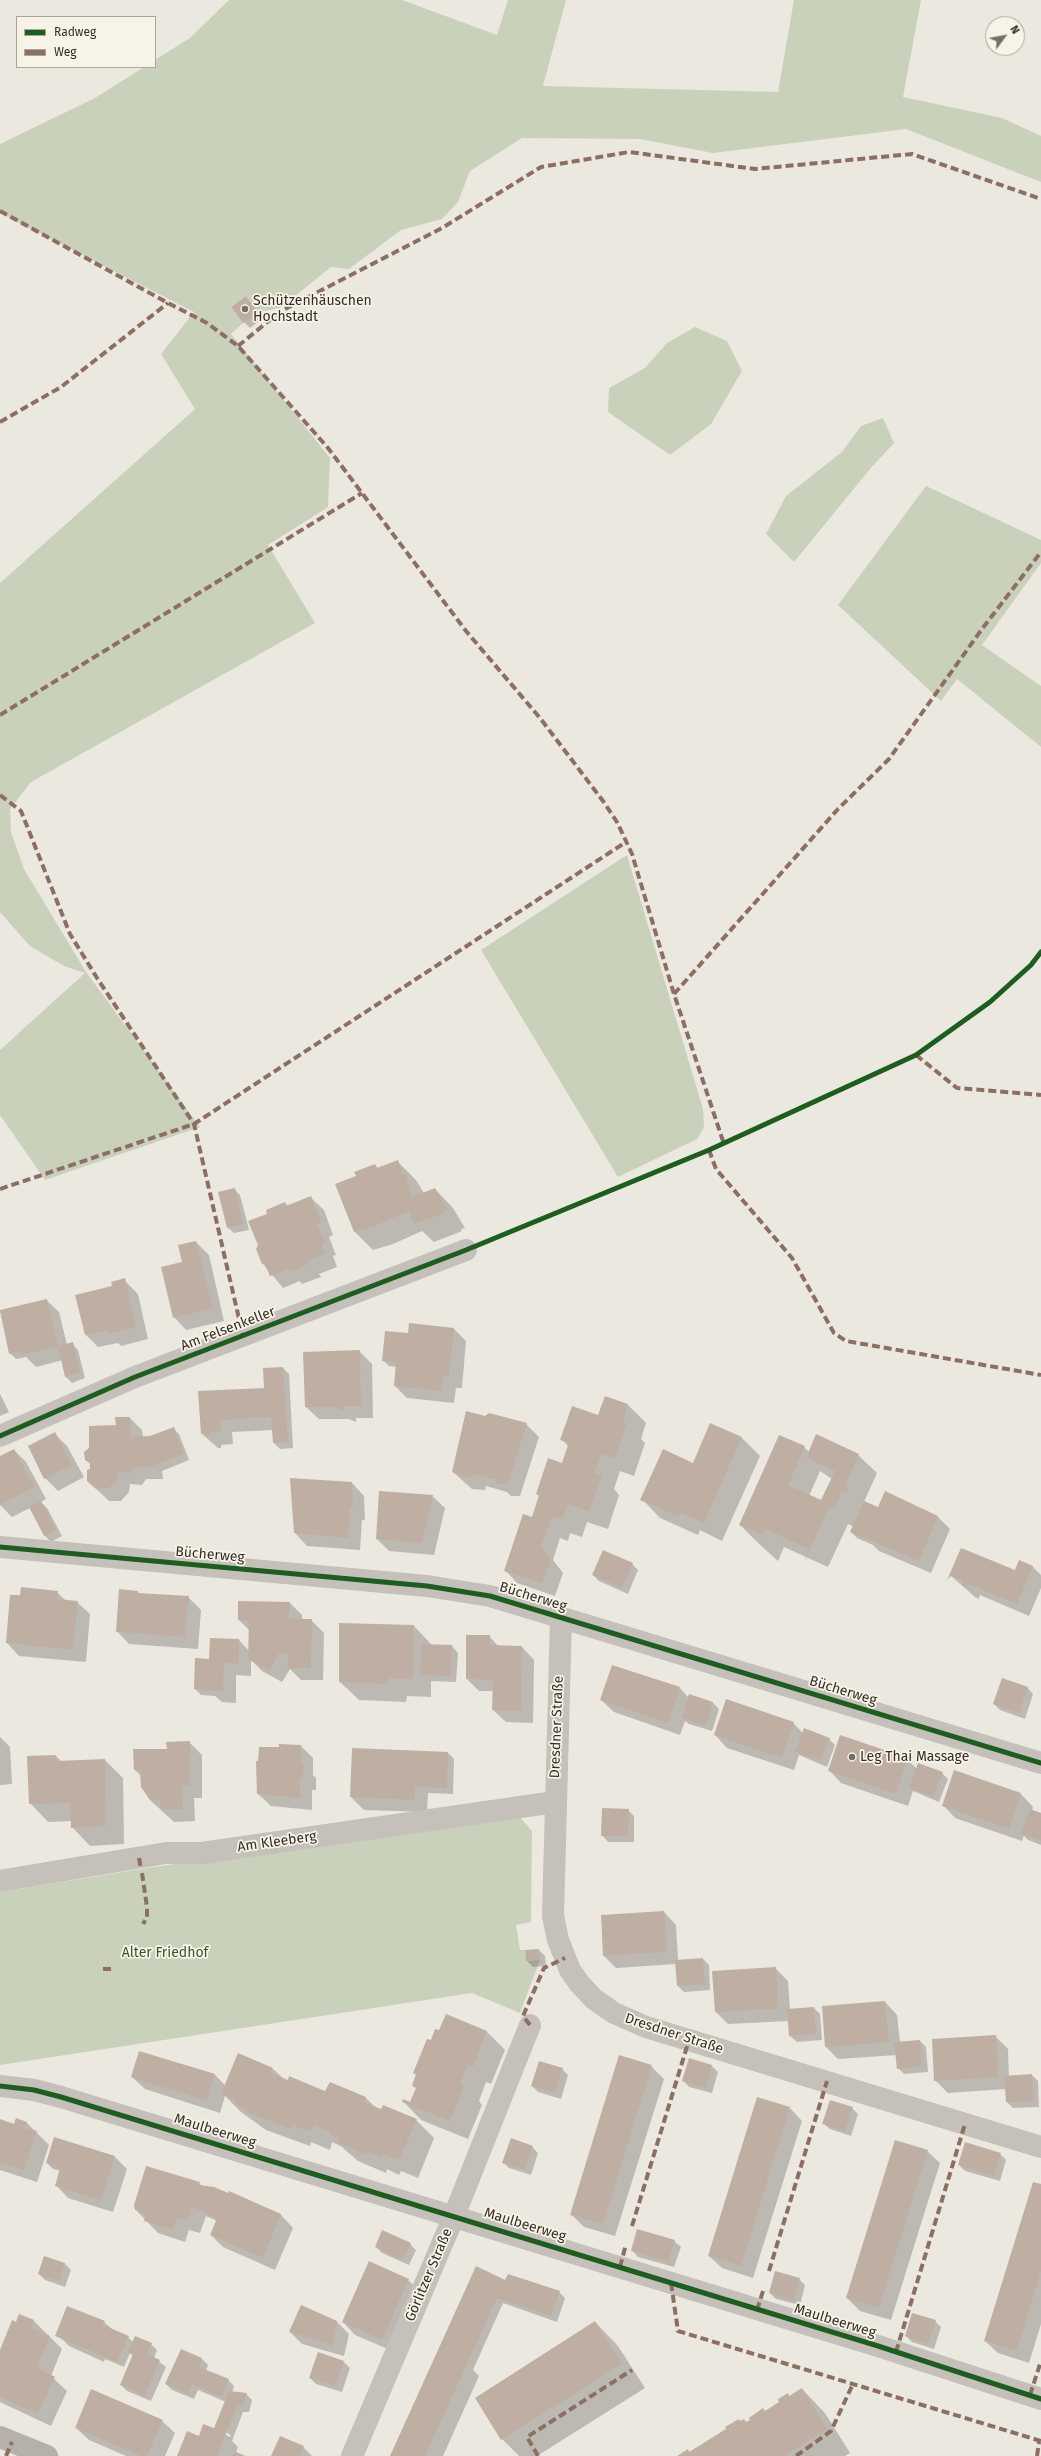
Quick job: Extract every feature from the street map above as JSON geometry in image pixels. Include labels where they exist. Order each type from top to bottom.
[{"type":"street","name":"Am Felsenkeller","points":[[0,1436],[135,1377],[466,1250]]},
{"type":"street","name":"Bücherweg","points":[[0,1547],[427,1586],[490,1596],[1041,1763]]},
{"type":"street","name":"Dresdner Straße","points":[[561,1618],[553,1916],[558,1940],[570,1970],[594,1999],[614,2013],[646,2027],[1041,2147]]},
{"type":"street","name":"Am Kleeberg","points":[[0,1882],[166,1853],[202,1853],[555,1802]]},
{"type":"street","name":"Görlitzer Straße","points":[[352,2456],[454,2216],[530,2025]]},
{"type":"street","name":"Maulbeerweg","points":[[0,2086],[34,2090],[61,2097],[878,2346],[1041,2399]]},
{"type":"street","points":[[0,2437],[47,2456]]},
{"type":"green space","points":[[229,0],[402,0],[497,35],[508,0],[566,0],[543,86],[778,92],[794,0],[921,0],[903,97],[1002,118],[1041,136],[1041,182],[906,129],[713,153],[640,139],[522,138],[470,171],[458,202],[442,219],[401,230],[349,269],[331,267],[280,308],[258,312],[246,296],[231,307],[243,323],[231,334],[330,458],[328,507],[268,545],[315,623],[31,782],[10,809],[11,832],[24,869],[86,972],[200,1127],[45,1180],[0,1115],[0,1050],[85,973],[64,966],[30,946],[0,912],[0,583],[195,409],[161,354],[194,312],[0,213],[0,144],[95,98],[142,68],[156,68],[156,59],[190,38]]},
{"type":"green space","points":[[695,327],[727,341],[742,371],[711,424],[670,455],[608,412],[609,388],[645,368],[667,343]]},
{"type":"green space","points":[[883,418],[894,443],[870,469],[794,562],[766,534],[786,496],[842,452],[861,426]]},
{"type":"green space","points":[[926,486],[1041,540],[1041,563],[982,645],[1041,686],[1041,747],[957,679],[941,701],[838,605]]},
{"type":"green space","points":[[627,855],[703,1109],[704,1128],[697,1139],[618,1177],[481,950]]},
{"type":"green space","name":"Alter Friedhof","points":[[518,1815],[532,1831],[531,1922],[516,1925],[520,1950],[525,1950],[526,1961],[540,1960],[520,2013],[472,1993],[0,2065],[0,1892],[147,1868]]},
{"type":"building","name":"Schützenhäuschen Hochstadt","points":[[246,296],[258,312],[243,323],[231,307]]},
{"type":"building","points":[[398,1160],[403,1175],[406,1174],[412,1197],[435,1188],[447,1209],[443,1211],[444,1213],[414,1224],[409,1211],[374,1226],[354,1232],[335,1184],[356,1176],[354,1172],[375,1164],[377,1168]]},
{"type":"building","points":[[235,1188],[243,1224],[227,1228],[218,1192]]},
{"type":"building","points":[[311,1196],[321,1222],[317,1224],[325,1243],[321,1244],[325,1254],[307,1261],[309,1264],[289,1272],[288,1269],[270,1276],[265,1264],[262,1264],[256,1249],[258,1245],[248,1221],[267,1214],[266,1210],[285,1202],[286,1206]]},
{"type":"building","points":[[196,1241],[213,1308],[173,1318],[161,1267],[182,1262],[178,1245]]},
{"type":"building","points":[[125,1278],[136,1327],[108,1334],[108,1330],[85,1335],[75,1295],[112,1286],[111,1282]]},
{"type":"building","points":[[47,1299],[58,1346],[23,1355],[21,1351],[9,1354],[0,1310]]},
{"type":"building","points":[[409,1323],[454,1328],[449,1376],[444,1376],[442,1391],[394,1386],[396,1362],[382,1361],[385,1331],[408,1333]]},
{"type":"building","points":[[73,1342],[80,1372],[65,1377],[58,1346]]},
{"type":"building","points":[[360,1350],[361,1406],[344,1406],[344,1410],[339,1410],[339,1407],[305,1407],[303,1352]]},
{"type":"building","points":[[283,1367],[288,1442],[273,1443],[271,1417],[220,1420],[221,1432],[209,1433],[209,1436],[205,1436],[205,1433],[201,1434],[198,1391],[264,1388],[263,1368]]},
{"type":"building","points":[[605,1396],[628,1404],[623,1422],[627,1423],[615,1458],[601,1454],[595,1473],[602,1476],[589,1511],[568,1504],[563,1519],[552,1516],[541,1547],[551,1559],[542,1584],[504,1571],[523,1514],[532,1517],[539,1495],[536,1494],[548,1458],[562,1463],[569,1442],[560,1440],[572,1406],[598,1415]]},
{"type":"building","points":[[466,1411],[485,1416],[489,1413],[527,1423],[508,1484],[498,1484],[496,1480],[474,1474],[472,1478],[466,1476],[462,1477],[452,1472]]},
{"type":"building","points":[[115,1417],[130,1417],[131,1437],[150,1436],[174,1427],[184,1454],[150,1467],[134,1467],[130,1473],[118,1472],[117,1480],[109,1488],[96,1489],[87,1481],[87,1470],[90,1469],[90,1463],[85,1460],[84,1452],[89,1448],[89,1426],[116,1425]]},
{"type":"building","points":[[710,1423],[742,1437],[704,1523],[681,1513],[679,1517],[640,1500],[663,1449],[693,1463]]},
{"type":"building","points":[[55,1432],[72,1465],[44,1479],[28,1446]]},
{"type":"building","points":[[816,1434],[859,1454],[845,1486],[849,1488],[847,1493],[842,1491],[834,1509],[829,1506],[805,1561],[808,1549],[766,1529],[759,1540],[761,1535],[739,1525],[779,1435],[805,1446],[788,1485],[821,1500],[835,1471],[806,1458]]},
{"type":"building","points":[[14,1449],[34,1487],[0,1505],[0,1456]]},
{"type":"building","points":[[290,1478],[352,1482],[353,1508],[350,1508],[348,1538],[294,1533]]},
{"type":"building","points":[[379,1491],[433,1495],[422,1543],[376,1539]]},
{"type":"building","points":[[885,1491],[938,1516],[919,1561],[850,1532],[864,1501],[878,1507]]},
{"type":"building","points":[[41,1501],[56,1530],[44,1536],[29,1507]]},
{"type":"building","points":[[961,1548],[1015,1570],[1019,1560],[1033,1566],[1017,1604],[968,1584],[966,1587],[961,1585],[963,1581],[951,1576],[947,1580]]},
{"type":"building","points":[[603,1550],[633,1563],[622,1588],[592,1575]]},
{"type":"building","points":[[21,1587],[58,1591],[57,1599],[78,1601],[73,1650],[6,1643],[10,1595],[20,1595]]},
{"type":"building","points":[[119,1589],[138,1591],[137,1593],[189,1596],[185,1637],[116,1632]]},
{"type":"building","points":[[238,1601],[290,1602],[289,1619],[312,1619],[311,1668],[287,1668],[288,1654],[279,1653],[269,1671],[248,1659],[249,1621],[238,1620]]},
{"type":"building","points":[[339,1623],[414,1625],[413,1679],[389,1678],[388,1684],[339,1682]]},
{"type":"building","points":[[466,1635],[490,1635],[490,1645],[522,1646],[521,1711],[492,1710],[493,1680],[466,1679]]},
{"type":"building","points":[[210,1638],[239,1639],[239,1664],[224,1663],[223,1691],[194,1689],[195,1658],[209,1659]]},
{"type":"building","points":[[421,1644],[452,1645],[451,1676],[420,1675]]},
{"type":"building","points":[[612,1665],[680,1687],[668,1723],[600,1700]]},
{"type":"building","points":[[1002,1678],[1028,1687],[1019,1713],[993,1704]]},
{"type":"building","points":[[689,1694],[713,1702],[706,1726],[682,1718]]},
{"type":"building","points":[[726,1699],[794,1722],[782,1758],[714,1735]]},
{"type":"building","points":[[804,1728],[830,1738],[821,1761],[795,1752]]},
{"type":"building","points":[[840,1735],[908,1758],[896,1794],[828,1771]]},
{"type":"building","points":[[190,1741],[190,1785],[182,1786],[183,1809],[161,1810],[160,1800],[150,1800],[141,1787],[140,1770],[134,1770],[133,1749],[167,1749],[166,1742]]},
{"type":"building","points":[[279,1744],[301,1745],[301,1765],[304,1765],[303,1778],[300,1778],[300,1798],[257,1794],[256,1761],[258,1761],[259,1747],[279,1747]]},
{"type":"building","points":[[352,1748],[448,1752],[447,1788],[415,1787],[415,1800],[350,1797]]},
{"type":"building","points":[[56,1755],[56,1761],[105,1759],[106,1826],[71,1828],[70,1803],[29,1804],[27,1756]]},
{"type":"building","points":[[918,1763],[943,1772],[933,1797],[909,1788]]},
{"type":"building","points":[[954,1770],[1021,1793],[1009,1829],[942,1806]]},
{"type":"building","points":[[602,1808],[629,1809],[628,1836],[601,1836]]},
{"type":"building","points":[[1030,1809],[1041,1813],[1041,1841],[1021,1834]]},
{"type":"building","points":[[664,1911],[667,1952],[603,1956],[601,1915]]},
{"type":"building","points":[[539,1949],[540,1960],[526,1961],[525,1950]]},
{"type":"building","points":[[703,1958],[705,1985],[677,1986],[675,1960]]},
{"type":"building","points":[[776,1967],[778,2009],[715,2012],[712,1971]]},
{"type":"building","points":[[885,2001],[889,2042],[825,2047],[822,2006]]},
{"type":"building","points":[[814,2007],[816,2034],[789,2036],[787,2009]]},
{"type":"building","points":[[446,2014],[487,2031],[473,2067],[468,2065],[460,2084],[464,2086],[450,2121],[402,2102],[403,2099],[410,2102],[416,2088],[412,2086],[416,2074],[413,2073],[427,2039],[431,2040],[435,2029],[439,2030]]},
{"type":"building","points":[[996,2035],[998,2077],[934,2081],[932,2039]]},
{"type":"building","points":[[920,2040],[922,2066],[897,2069],[894,2042]]},
{"type":"building","points":[[139,2051],[215,2074],[207,2101],[131,2077]]},
{"type":"building","points":[[238,2053],[273,2068],[271,2073],[288,2080],[289,2076],[325,2091],[330,2082],[366,2097],[364,2102],[381,2109],[383,2105],[417,2119],[399,2160],[382,2154],[381,2157],[369,2152],[367,2155],[338,2143],[340,2139],[329,2134],[330,2131],[314,2125],[311,2132],[293,2125],[291,2129],[246,2112],[248,2110],[235,2104],[237,2101],[221,2094]]},
{"type":"building","points":[[619,2055],[652,2065],[603,2224],[570,2215]]},
{"type":"building","points":[[689,2058],[712,2065],[706,2088],[682,2081]]},
{"type":"building","points":[[539,2061],[563,2068],[555,2093],[531,2086]]},
{"type":"building","points":[[1032,2074],[1034,2101],[1006,2102],[1004,2076]]},
{"type":"building","points":[[757,2097],[790,2107],[741,2266],[708,2256]]},
{"type":"building","points":[[830,2100],[853,2107],[845,2131],[822,2124]]},
{"type":"building","points":[[16,2118],[27,2122],[25,2128],[37,2131],[24,2170],[0,2162],[0,2119],[14,2124]]},
{"type":"building","points":[[54,2137],[115,2156],[101,2200],[55,2186],[60,2168],[46,2163]]},
{"type":"building","points":[[511,2138],[533,2146],[525,2170],[502,2163]]},
{"type":"building","points":[[895,2140],[928,2150],[879,2308],[846,2298]]},
{"type":"building","points":[[965,2142],[1001,2153],[994,2176],[958,2165]]},
{"type":"building","points":[[146,2166],[200,2182],[199,2185],[214,2187],[228,2193],[229,2191],[281,2214],[263,2258],[210,2235],[217,2218],[192,2207],[188,2221],[177,2218],[173,2230],[144,2221],[146,2214],[135,2210],[134,2205]]},
{"type":"building","points":[[1033,2182],[1041,2184],[1041,2271],[1017,2351],[984,2341]]},
{"type":"building","points":[[637,2229],[675,2240],[668,2262],[631,2251]]},
{"type":"building","points":[[382,2230],[411,2243],[403,2260],[375,2247]]},
{"type":"building","points":[[44,2256],[65,2263],[59,2281],[38,2274]]},
{"type":"building","points":[[369,2261],[409,2279],[382,2340],[342,2322]]},
{"type":"building","points":[[476,2266],[505,2280],[508,2274],[560,2291],[551,2316],[497,2298],[425,2456],[390,2456]]},
{"type":"building","points":[[775,2271],[800,2278],[794,2300],[769,2293]]},
{"type":"building","points":[[301,2305],[337,2321],[332,2345],[289,2332]]},
{"type":"building","points":[[67,2306],[105,2321],[103,2325],[129,2336],[117,2362],[55,2336]]},
{"type":"building","points":[[912,2313],[936,2320],[928,2344],[905,2336]]},
{"type":"building","points":[[19,2314],[34,2320],[31,2328],[50,2336],[37,2367],[55,2377],[38,2414],[0,2397],[0,2350],[12,2320],[16,2322]]},
{"type":"building","points":[[595,2321],[622,2364],[501,2440],[475,2398]]},
{"type":"building","points":[[135,2336],[152,2343],[147,2354],[160,2360],[145,2396],[120,2385],[133,2354],[128,2352]]},
{"type":"building","points":[[181,2349],[202,2358],[199,2367],[229,2379],[222,2397],[192,2384],[187,2394],[165,2384]]},
{"type":"building","points":[[318,2352],[344,2361],[335,2386],[309,2378]]},
{"type":"building","points":[[802,2388],[827,2429],[784,2456],[677,2456],[688,2449],[689,2452],[739,2419],[740,2421],[744,2419],[746,2422],[750,2420],[749,2418],[763,2408],[765,2411],[779,2402],[778,2399],[788,2393],[789,2396]]},
{"type":"building","points":[[91,2389],[163,2420],[147,2456],[141,2456],[75,2428]]},
{"type":"building","points":[[229,2391],[247,2393],[243,2406],[237,2406],[217,2456],[177,2456],[187,2431],[199,2436],[203,2424],[214,2428]]},
{"type":"building","points":[[280,2436],[304,2446],[300,2456],[271,2456]]},
{"type":"building","points":[[234,2451],[245,2456],[232,2456]]},
{"type":"marked path","points":[[238,346],[281,311],[442,228],[541,167],[629,152],[755,169],[912,154],[1041,199]]},
{"type":"marked path","points":[[0,211],[207,323],[238,346],[328,448],[466,631],[540,718],[603,801],[617,822],[632,854],[674,994],[724,1144]]},
{"type":"marked path","points":[[0,422],[61,387],[168,303]]},
{"type":"marked path","points":[[0,715],[362,493]]},
{"type":"marked path","points":[[674,994],[838,809],[889,759],[982,629],[1041,552]]},
{"type":"marked path","points":[[0,795],[21,811],[70,934],[97,978],[194,1124],[243,1336]]},
{"type":"marked path","points":[[0,1189],[194,1124],[626,842]]},
{"type":"marked path","points":[[916,1055],[957,1088],[1041,1095]]},
{"type":"marked path","points":[[709,1150],[716,1169],[792,1258],[834,1333],[846,1341],[1041,1375]]},
{"type":"marked path","points":[[139,1858],[141,1869]]},
{"type":"marked path","points":[[142,1873],[147,1907],[147,1917],[143,1924]]},
{"type":"marked path","points":[[530,2025],[523,2016],[544,1968],[565,1958]]},
{"type":"marked path","points":[[103,1969],[111,1969]]},
{"type":"marked path","points":[[632,2226],[689,2040]]},
{"type":"marked path","points":[[769,2271],[827,2081]]},
{"type":"marked path","points":[[896,2352],[965,2124]]},
{"type":"marked path","points":[[620,2267],[626,2244]]},
{"type":"marked path","points":[[671,2283],[678,2331],[1041,2441]]},
{"type":"marked path","points":[[757,2310],[763,2291]]},
{"type":"marked path","points":[[1030,2395],[1041,2361]]},
{"type":"marked path","points":[[538,2456],[527,2437],[632,2370]]},
{"type":"marked path","points":[[796,2456],[831,2431],[852,2386]]},
{"type":"marked path","points":[[6,2456],[12,2442]]},
{"type":"marked path","points":[[1037,2456],[1039,2442]]},
{"type":"cycle path","points":[[0,1436],[135,1377],[466,1250],[709,1150],[916,1055],[990,1002],[1031,965],[1041,952]]},
{"type":"cycle path","points":[[0,1547],[427,1586],[490,1596],[1041,1763]]},
{"type":"cycle path","points":[[0,2086],[34,2090],[61,2097],[878,2346],[1041,2399]]},
{"type":"place","name":"Schützenhäuschen Hochstadt","points":[[245,309]]},
{"type":"place","name":"Leg Thai Massage","points":[[852,1757]]}]
